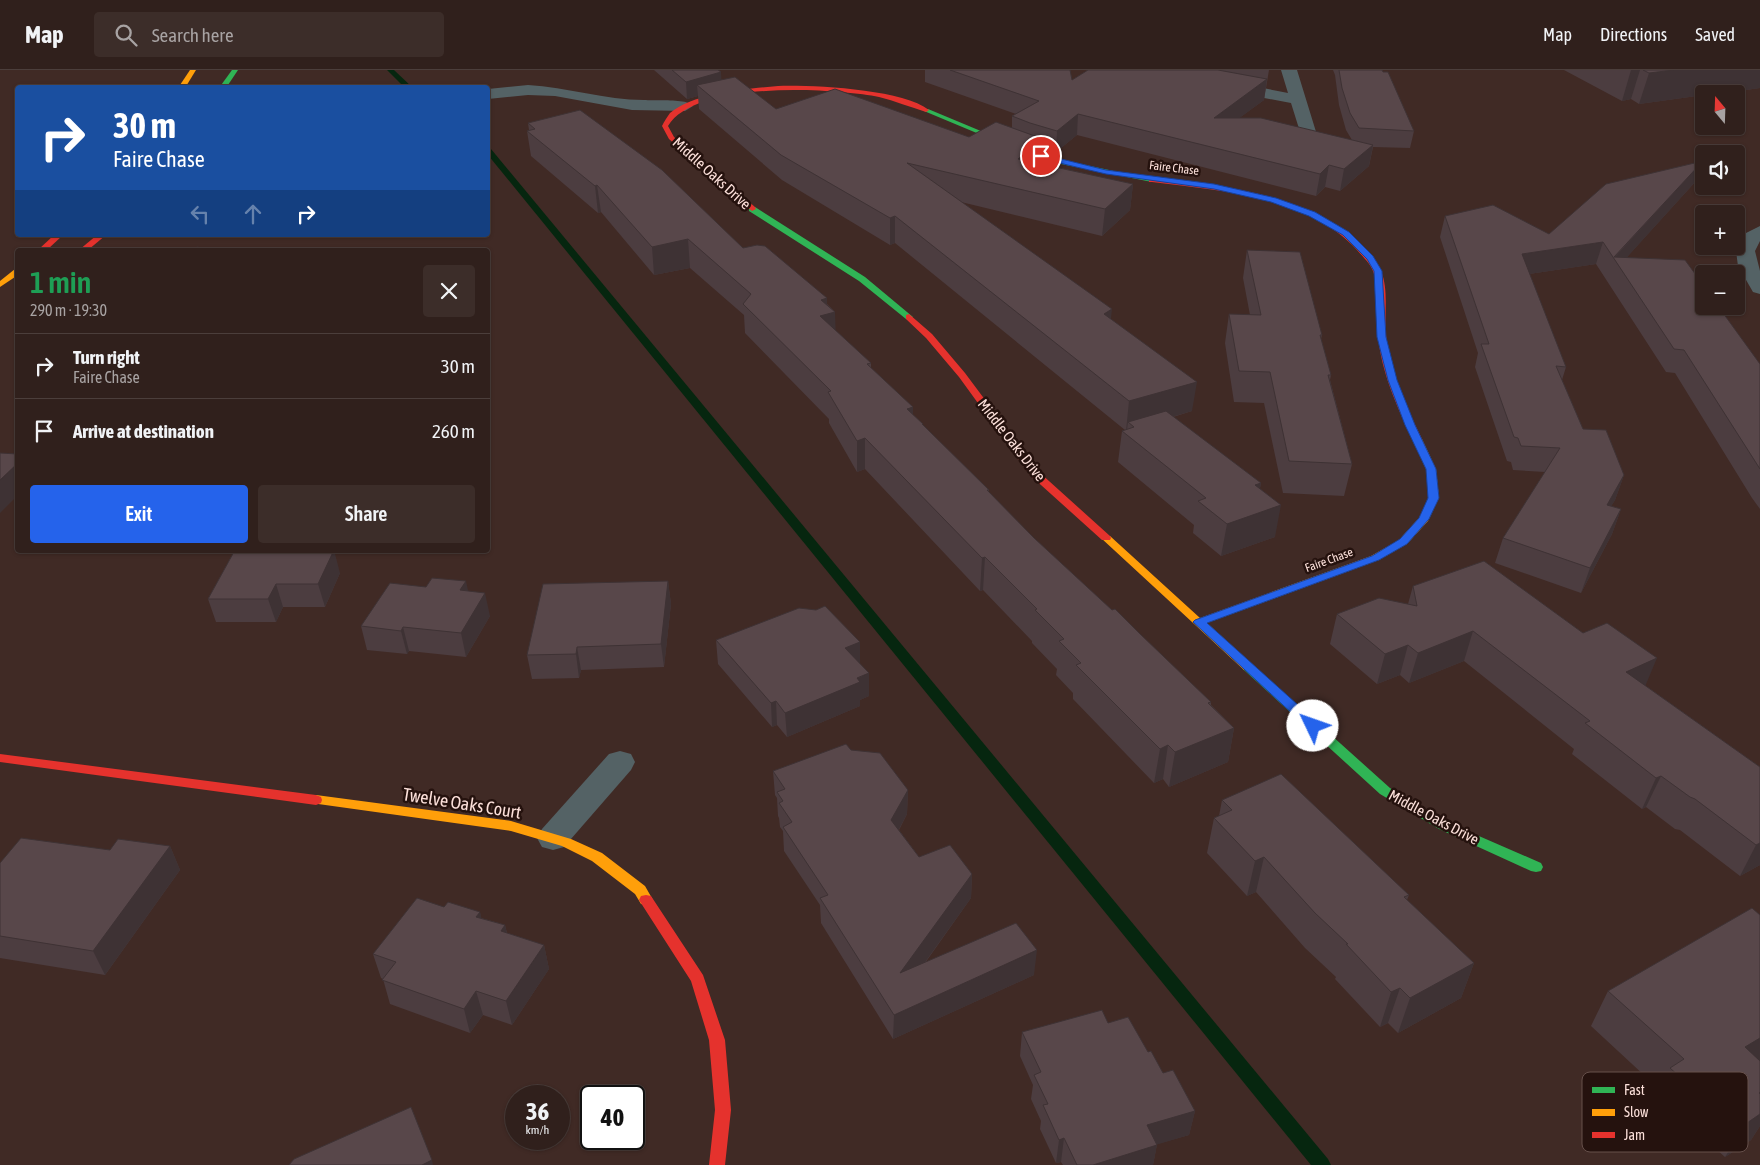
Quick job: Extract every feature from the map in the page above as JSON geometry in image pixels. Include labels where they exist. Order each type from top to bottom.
[{"type":"street","points":[[183,85],[193,70]]},
{"type":"street","points":[[224,85],[235,70]]},
{"type":"street","points":[[1289,70],[1309,135]]},
{"type":"street","points":[[1214,83],[1298,100]]},
{"type":"street","name":"Faire Chase","points":[[665,126],[667,118],[685,106],[703,100],[752,91],[791,88],[846,90],[884,96],[922,108],[1041,156],[1106,172],[1214,187],[1274,200],[1330,223],[1359,245],[1378,271],[1380,319],[1386,354],[1393,380],[1407,416],[1431,469],[1434,498],[1424,519],[1404,542],[1375,558],[1199,622]]},
{"type":"street","points":[[490,94],[528,90],[555,91],[622,104],[685,106]]},
{"type":"street","name":"Middle Oaks Drive","points":[[490,106],[515,101],[545,101],[665,126],[671,138],[757,214],[862,279],[899,308],[929,336],[962,374],[1035,474],[1385,791],[1444,826],[1536,867]]},
{"type":"street","points":[[1760,232],[1754,235],[1745,248],[1745,263],[1760,288]]},
{"type":"street","points":[[44,248],[57,237]]},
{"type":"street","points":[[86,248],[99,237]]},
{"type":"street","points":[[0,285],[15,273]]},
{"type":"street","name":"Twelve Oaks Court","points":[[0,758],[511,826],[553,838],[597,857],[640,890],[698,979],[717,1040],[723,1110],[717,1165]]},
{"type":"street","points":[[553,838],[620,762]]},
{"type":"building","points":[[672,70],[718,70],[721,72],[686,82]]},
{"type":"building","points":[[950,70],[1070,70],[1072,80],[1088,70],[1218,70],[1267,79],[1214,118],[1261,118],[1373,145],[1344,169],[1329,165],[1320,174],[1078,114],[1057,131],[1012,116],[1039,101]]},
{"type":"building","points":[[1339,70],[1382,70],[1383,72],[1388,72],[1414,131],[1359,128],[1350,113],[1342,88]]},
{"type":"building","points":[[1643,70],[1674,70],[1649,73]]},
{"type":"building","points":[[735,77],[776,109],[835,89],[969,137],[996,122],[1043,139],[1018,159],[1133,184],[1105,209],[907,163],[1112,309],[1104,314],[1197,382],[1129,401],[895,216],[890,218],[781,155],[697,85]]},
{"type":"building","points":[[580,110],[662,170],[743,248],[757,245],[765,246],[827,298],[821,300],[835,312],[820,316],[871,363],[867,364],[913,407],[907,409],[989,490],[987,490],[1034,538],[1112,610],[1115,609],[1211,702],[1208,703],[1234,728],[1175,752],[1168,745],[1160,749],[1076,665],[1081,663],[1059,641],[1064,639],[1035,610],[1037,609],[985,557],[982,558],[865,438],[857,441],[828,392],[831,391],[743,304],[751,294],[688,239],[652,247],[597,185],[595,186],[527,131],[535,129],[528,123]]},
{"type":"building","points":[[1695,163],[1695,170],[1614,257],[1685,260],[1695,274],[1695,315],[1725,315],[1760,364],[1760,469],[1684,350],[1674,349],[1603,242],[1522,254],[1566,367],[1556,366],[1583,429],[1606,430],[1624,475],[1607,505],[1621,509],[1590,568],[1503,538],[1560,448],[1521,446],[1518,438],[1514,437],[1481,344],[1489,344],[1445,216],[1493,205],[1549,234],[1606,184]]},
{"type":"building","points":[[1247,250],[1300,252],[1322,335],[1320,335],[1331,375],[1328,375],[1352,464],[1289,461],[1270,372],[1239,371],[1229,314],[1261,315]]},
{"type":"building","points":[[1166,411],[1261,483],[1255,485],[1281,505],[1227,524],[1198,501],[1206,498],[1122,431],[1134,427],[1128,422]]},
{"type":"building","points":[[0,453],[15,454],[15,466],[0,480]]},
{"type":"building","points":[[233,553],[333,553],[318,584],[276,584],[268,599],[208,599]]},
{"type":"building","points":[[1484,561],[1583,633],[1607,623],[1657,658],[1626,672],[1760,767],[1760,843],[1756,845],[1661,776],[1656,778],[1585,723],[1590,721],[1473,631],[1418,653],[1408,645],[1385,654],[1337,614],[1379,598],[1417,606],[1413,586]]},
{"type":"building","points":[[432,578],[466,581],[460,590],[485,593],[461,633],[403,627],[401,631],[361,626],[390,583],[426,587]]},
{"type":"building","points":[[668,581],[661,644],[577,647],[576,654],[527,655],[543,584]]},
{"type":"building","points":[[825,606],[860,642],[845,648],[869,673],[857,678],[860,682],[785,713],[776,701],[771,703],[716,640],[799,608],[816,610]]},
{"type":"building","points":[[846,744],[851,750],[880,753],[908,790],[891,820],[919,857],[950,845],[972,874],[900,973],[1016,923],[1037,950],[894,1015],[820,898],[828,895],[783,827],[792,822],[779,803],[783,801],[777,792],[785,789],[773,771]]},
{"type":"building","points":[[1281,774],[1409,895],[1404,897],[1474,963],[1410,998],[1400,988],[1391,992],[1346,944],[1348,944],[1315,913],[1264,857],[1255,861],[1214,818],[1232,810],[1222,800]]},
{"type":"building","points":[[21,838],[110,850],[118,839],[170,846],[93,951],[0,936],[0,863]]},
{"type":"building","points":[[417,898],[444,907],[448,902],[480,912],[476,917],[505,925],[501,931],[544,945],[506,1001],[476,991],[464,1009],[382,980],[396,962],[373,954]]},
{"type":"building","points":[[1752,908],[1760,915],[1760,1038],[1745,1047],[1760,1061],[1760,1114],[1748,1122],[1748,1072],[1674,1072],[1670,1068],[1684,1059],[1608,991]]},
{"type":"building","points":[[1102,1010],[1108,1023],[1128,1017],[1148,1052],[1151,1051],[1163,1073],[1173,1070],[1195,1111],[1147,1125],[1157,1145],[1093,1165],[1077,1165],[1064,1138],[1059,1140],[1043,1105],[1048,1104],[1034,1075],[1041,1072],[1022,1032]]},
{"type":"building","points":[[411,1107],[432,1160],[422,1165],[289,1165],[294,1159]]},
{"type":"waterway","points":[[390,70],[407,85]]},
{"type":"waterway","points":[[490,153],[1322,1165]]},
{"type":"traffic: fast","points":[[224,85],[235,70]]},
{"type":"traffic: fast","points":[[926,110],[1022,150],[1061,162],[1152,180]]},
{"type":"traffic: fast","points":[[752,209],[862,279],[909,317]]},
{"type":"traffic: fast","points":[[1248,667],[1385,791],[1444,826],[1536,867]]},
{"type":"traffic: slow","points":[[183,85],[193,70]]},
{"type":"traffic: slow","points":[[0,285],[15,273]]},
{"type":"traffic: slow","points":[[1199,622],[1375,558],[1403,542],[1424,519],[1434,498],[1431,469],[1417,439]]},
{"type":"traffic: slow","points":[[1106,538],[1248,667]]},
{"type":"traffic: slow","points":[[316,800],[511,826],[566,842],[597,857],[640,890],[646,900]]},
{"type":"traffic: jam","points":[[752,209],[671,138],[665,126],[671,116],[684,107],[721,96],[741,92],[791,88],[828,89],[871,94],[895,99],[926,110]]},
{"type":"traffic: jam","points":[[1152,180],[1209,187],[1270,199],[1299,208],[1326,221],[1349,237],[1376,267],[1380,283],[1382,335],[1390,375],[1417,439]]},
{"type":"traffic: jam","points":[[44,248],[57,237]]},
{"type":"traffic: jam","points":[[86,248],[99,237]]},
{"type":"traffic: jam","points":[[909,317],[929,336],[962,375],[1035,474],[1106,538]]},
{"type":"traffic: jam","points":[[0,758],[316,800]]},
{"type":"traffic: jam","points":[[646,900],[698,979],[717,1040],[723,1110],[717,1165]]},
{"type":"route","points":[[1041,156],[1106,172],[1150,180],[1233,190],[1274,200],[1312,214],[1346,233],[1370,258],[1378,271],[1378,302],[1382,337],[1393,380],[1410,425],[1431,469],[1434,498],[1424,519],[1404,542],[1375,558],[1199,622],[1313,726]]}]
